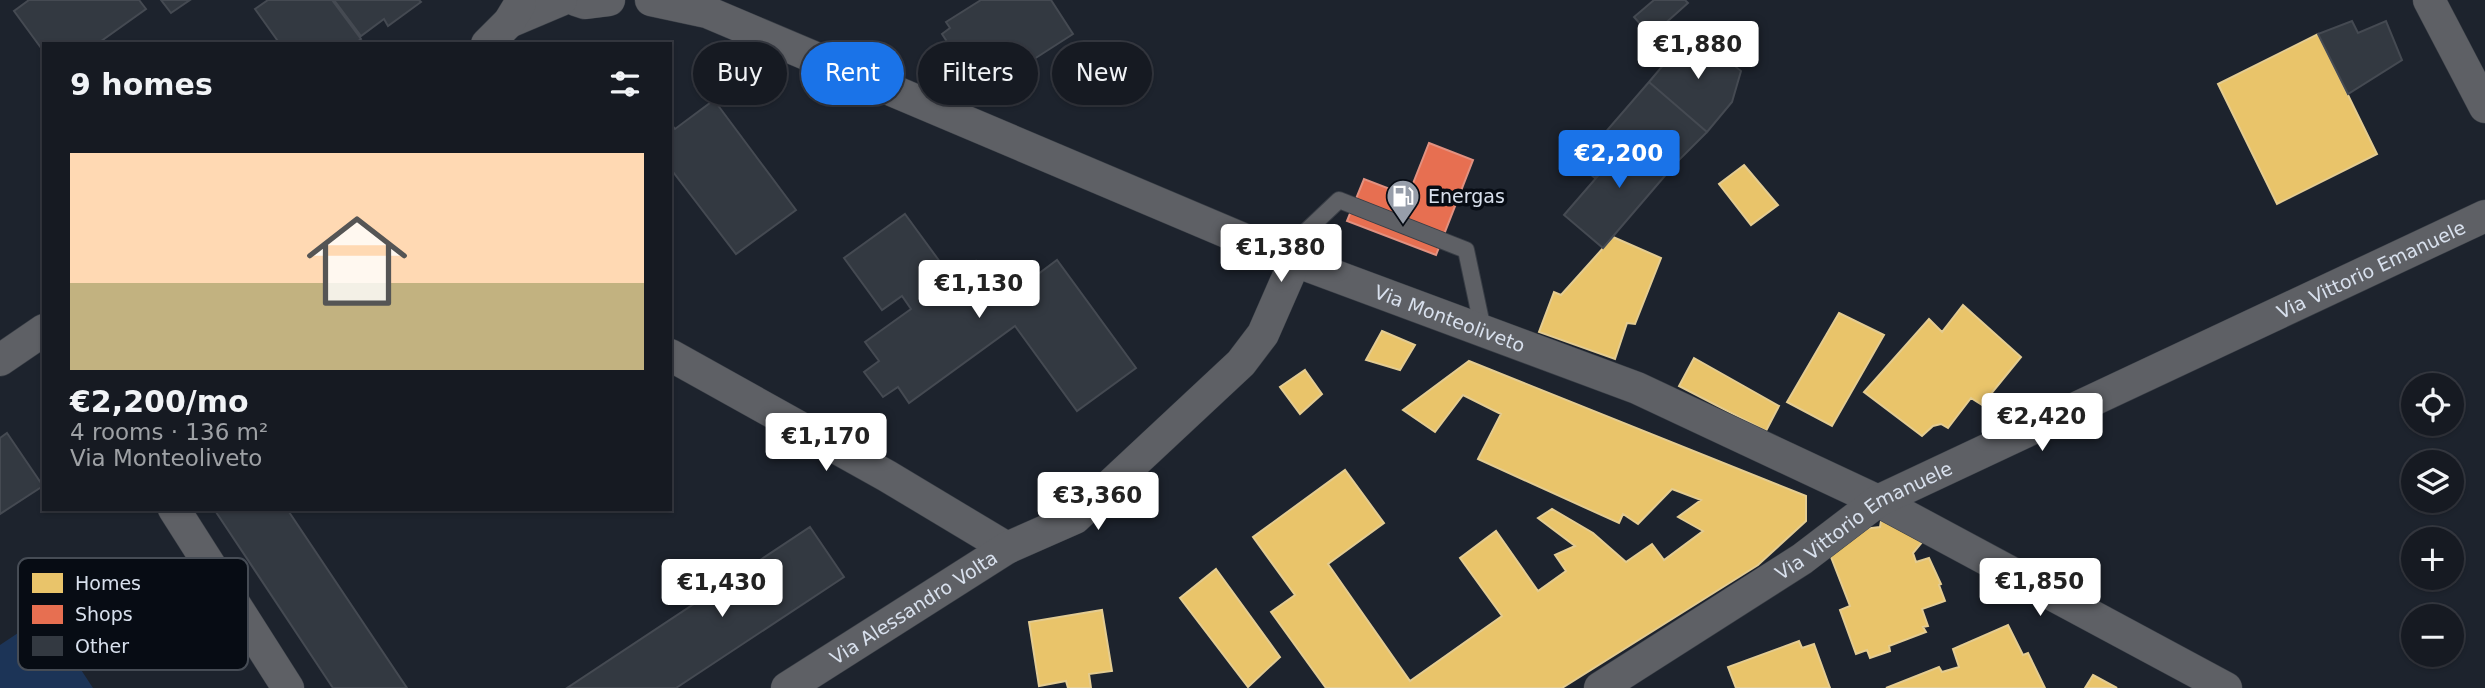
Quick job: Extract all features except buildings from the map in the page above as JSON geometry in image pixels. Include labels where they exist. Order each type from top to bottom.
[{"type":"street","points":[[506,22],[561,0]]},
{"type":"street","points":[[576,0],[585,3],[609,0]]},
{"type":"street","name":"Via Monteoliveto","points":[[651,0],[699,6],[1288,258],[1637,388],[1878,501],[2226,688]]},
{"type":"street","points":[[2429,0],[2485,107]]},
{"type":"street","name":"Via Vittorio Emanuele","points":[[1600,688],[1801,559],[1878,501],[2485,216]]},
{"type":"street","name":"Via Alessandro Volta","points":[[788,688],[1007,548],[1075,518],[1241,363],[1263,334],[1288,258]]},
{"type":"street","points":[[0,360],[42,331]]},
{"type":"street","points":[[672,356],[887,476],[1007,548]]},
{"type":"street","points":[[175,511],[205,558]]},
{"type":"street","points":[[248,625],[288,688]]},
{"type":"lane","points":[[1288,258],[1339,200],[1466,250],[1483,330]]},
{"type":"shaded area","points":[[18,633],[18,670],[81,670],[93,688],[0,688],[0,645]]},
{"type":"place","name":"Energas","points":[[1403,226]]}]
